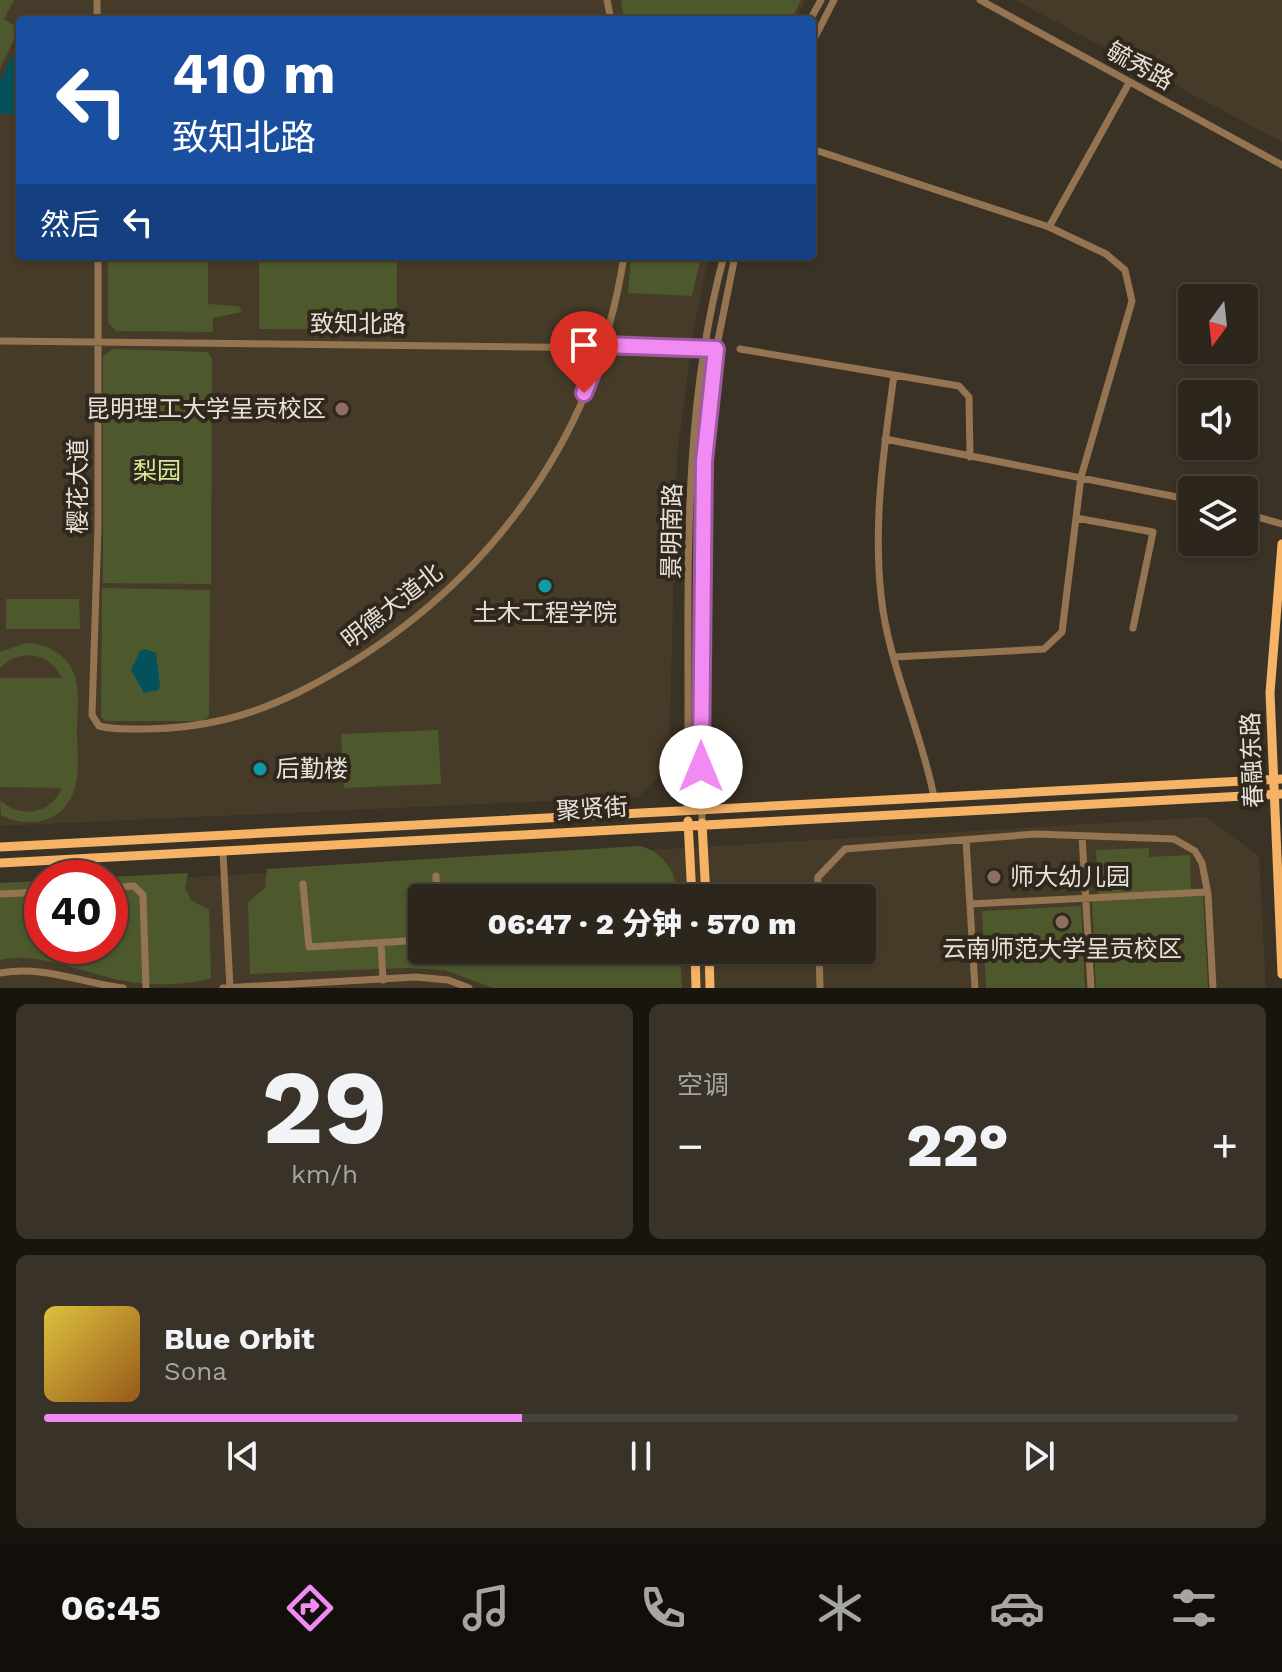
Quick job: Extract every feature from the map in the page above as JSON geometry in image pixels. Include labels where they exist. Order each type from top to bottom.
[{"type":"main road","name":"春融东路","points":[[1282,544],[1270,693],[1277,779],[1282,974]]},
{"type":"main road","name":"聚贤街","points":[[0,847],[1277,779]]},
{"type":"main road","name":"聚贤街","points":[[0,863],[688,823],[1014,811],[1277,794]]},
{"type":"main road","points":[[687,809],[691,884]]},
{"type":"main road","points":[[702,823],[705,884]]},
{"type":"main road","points":[[695,964],[696,988]]},
{"type":"main road","points":[[709,964],[710,988]]},
{"type":"street","points":[[816,35],[834,0]]},
{"type":"street","name":"毓秀路","points":[[980,0],[1282,165]]},
{"type":"street","points":[[1049,227],[1129,83]]},
{"type":"street","points":[[816,150],[1049,227],[1106,254],[1125,270],[1132,301],[1081,477],[1062,632],[1044,649],[894,657]]},
{"type":"street","name":"樱花大道","points":[[92,715],[98,527],[98,260]]},
{"type":"street","name":"明德大道北","points":[[92,715],[94,722],[106,728],[194,728],[249,715],[340,671],[395,635],[440,599],[523,507],[567,434],[603,345],[623,260]]},
{"type":"street","name":"景明南路","points":[[687,809],[693,461],[705,348],[723,260]]},
{"type":"street","name":"景明南路","points":[[702,823],[702,515],[707,414],[716,349],[734,260]]},
{"type":"street","name":"致知北路","points":[[0,341],[603,345],[716,349]]},
{"type":"street","points":[[740,349],[959,386],[969,397],[970,457]]},
{"type":"street","points":[[894,375],[878,525],[881,597],[894,657],[924,751],[934,797]]},
{"type":"street","points":[[885,439],[1178,497]]},
{"type":"street","points":[[1258,517],[1282,524]]},
{"type":"street","points":[[1076,518],[1153,532],[1133,628]]},
{"type":"street","points":[[818,884],[818,877],[845,849],[1036,834],[1167,837],[1184,842],[1195,851],[1202,863],[1207,892],[1213,988]]},
{"type":"street","points":[[1082,836],[1091,988]]},
{"type":"street","points":[[966,840],[975,988]]},
{"type":"street","points":[[223,852],[230,988]]},
{"type":"street","points":[[436,876],[436,884]]},
{"type":"street","points":[[303,884],[309,947],[408,941]]},
{"type":"street","points":[[128,886],[134,886],[143,895],[146,988]]},
{"type":"street","points":[[970,904],[1207,892]]},
{"type":"street","points":[[0,894],[24,893]]},
{"type":"street","points":[[381,943],[383,980]]},
{"type":"street","points":[[819,964],[820,988]]},
{"type":"street","points":[[0,973],[20,969],[123,988]]},
{"type":"street","points":[[79,978],[79,988]]},
{"type":"street","points":[[223,988],[383,980],[448,980],[469,988]]},
{"type":"shaded area","name":"昆明理工大学呈贡校区","points":[[0,0],[806,0],[797,16],[16,16],[16,260],[708,260],[694,327],[677,455],[669,759],[656,780],[638,797],[0,826]]},
{"type":"shaded area","points":[[1015,0],[1282,0],[1282,142]]},
{"type":"shaded area","name":"云南师范大学呈贡校区","points":[[1206,817],[1259,856],[1266,988],[0,988],[0,889],[24,922],[24,964],[128,964],[128,881]]},
{"type":"green space","points":[[0,0],[14,0],[4,19],[16,27],[16,35],[0,69]]},
{"type":"green space","points":[[621,0],[801,0],[793,16],[623,16]]},
{"type":"green space","points":[[108,260],[216,260],[208,261],[208,304],[239,306],[242,312],[213,318],[213,332],[116,331],[108,323]]},
{"type":"green space","points":[[259,260],[397,260],[397,330],[259,329]]},
{"type":"green space","points":[[631,260],[700,260],[692,296],[628,293]]},
{"type":"green space","name":"梨园","points":[[113,349],[208,352],[212,359],[211,584],[103,583],[103,356]]},
{"type":"green space","points":[[102,588],[210,590],[209,716],[203,721],[105,721],[101,717]]},
{"type":"green space","points":[[6,599],[79,599],[80,629],[6,629]]},
{"type":"green space","points":[[26,643],[50,649],[65,659],[76,679],[78,696],[75,787],[64,808],[46,820],[35,822],[12,820],[1,815],[0,800],[16,810],[34,811],[50,804],[62,788],[0,787],[0,678],[62,678],[50,663],[34,656],[16,657],[0,668],[0,652]]},
{"type":"green space","points":[[438,730],[441,784],[344,788],[341,734]]},
{"type":"green space","points":[[640,846],[663,859],[676,884],[408,884],[408,964],[681,964],[682,988],[493,988],[445,970],[407,968],[250,974],[248,902],[265,888],[267,869]]},
{"type":"green space","points":[[1149,848],[1149,857],[1190,855],[1191,891],[1098,895],[1096,850]]},
{"type":"green space","points":[[188,873],[185,887],[191,900],[209,910],[211,978],[187,983],[148,984],[123,981],[60,964],[128,964],[128,876]]},
{"type":"green space","points":[[24,882],[24,958],[0,960],[0,883]]},
{"type":"green space","points":[[1203,895],[1208,988],[1096,988],[1092,900]]},
{"type":"green space","points":[[1081,906],[1085,988],[986,988],[982,911]]},
{"type":"water","points":[[16,48],[16,114],[0,114],[0,81]]},
{"type":"water","points":[[145,649],[156,653],[160,686],[158,690],[144,693],[131,670],[140,651]]},
{"type":"place","name":"昆明理工大学呈贡校区","points":[[342,409]]},
{"type":"place","name":"土木工程学院","points":[[545,586]]},
{"type":"place","name":"后勤楼","points":[[260,769]]},
{"type":"place","name":"师大幼儿园","points":[[994,877]]},
{"type":"place","name":"云南师范大学呈贡校区","points":[[1062,922]]},
{"type":"route","points":[[584,393],[603,345],[716,349],[704,461],[701,767]]}]
